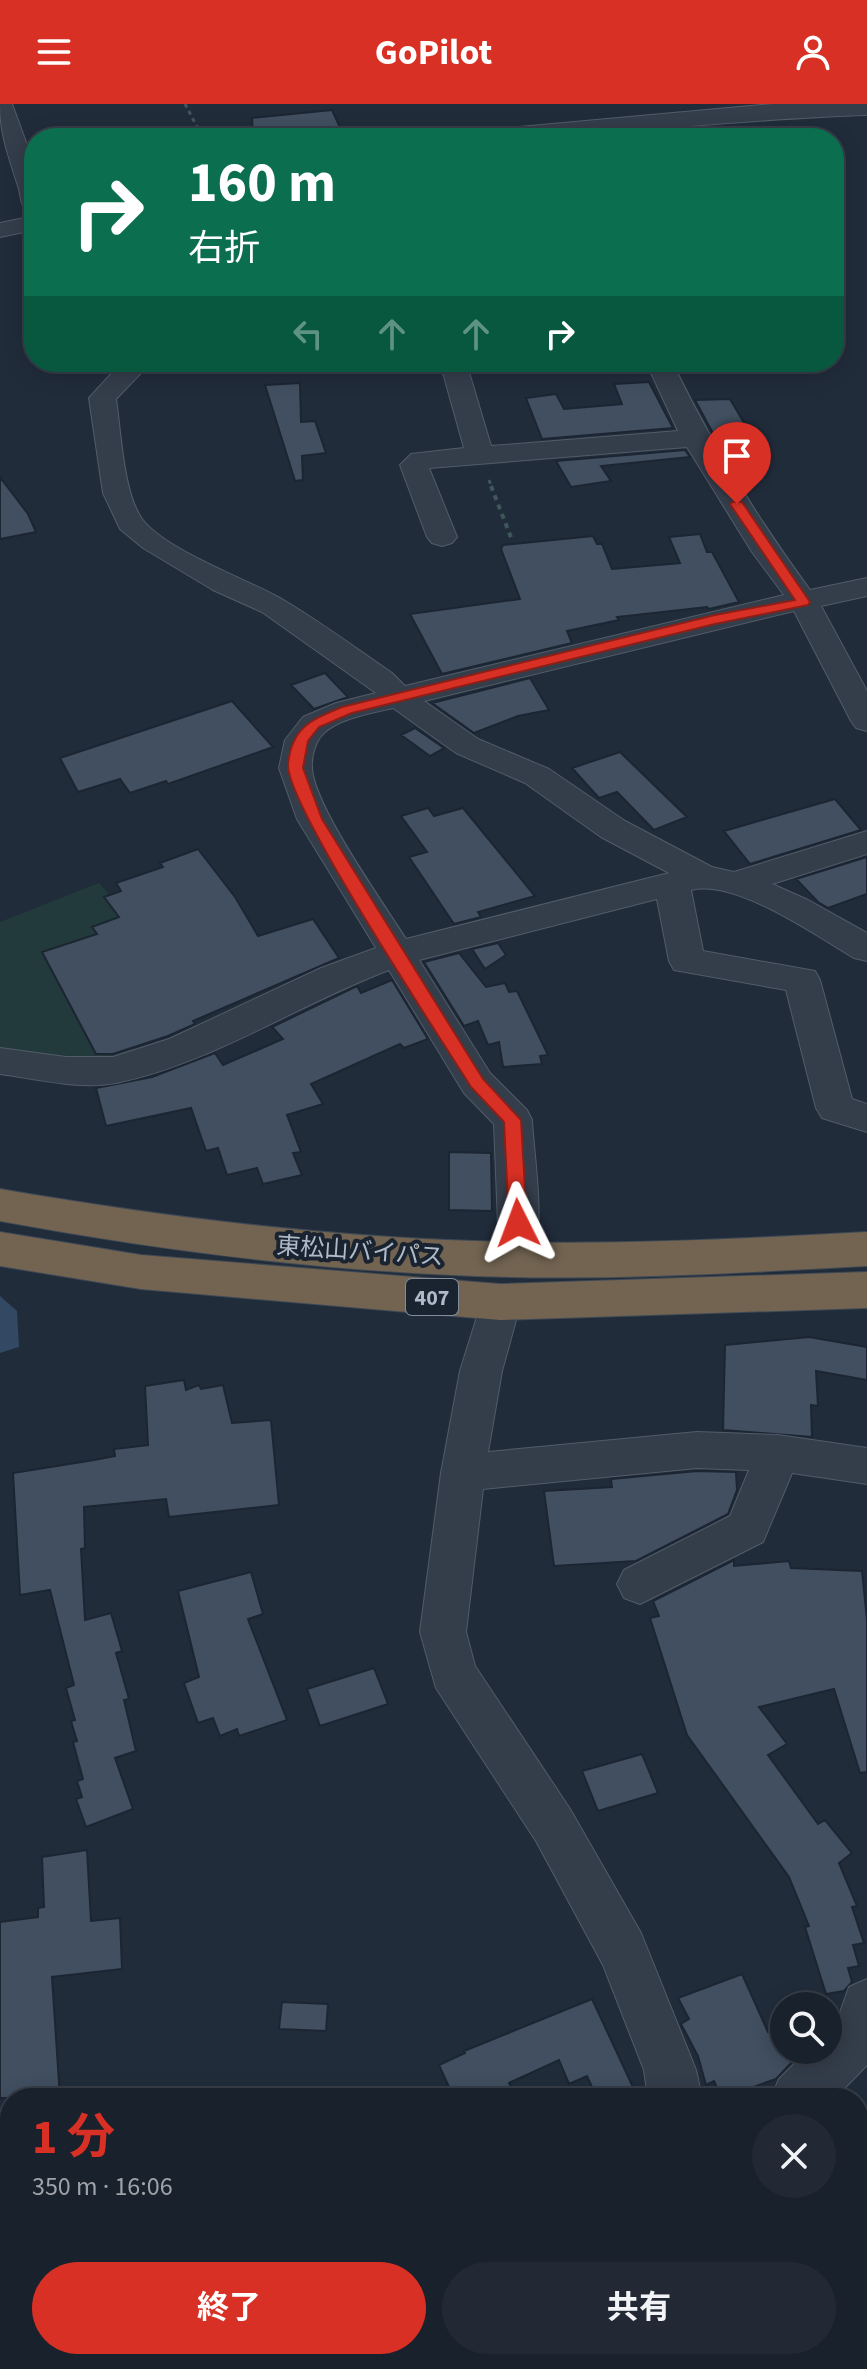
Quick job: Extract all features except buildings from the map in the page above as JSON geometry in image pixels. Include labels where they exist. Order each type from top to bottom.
[{"type":"highway","name":"東松山バイパス","points":[[0,1205],[135,1229],[223,1240],[422,1256],[507,1281],[605,1260],[867,1249]]},
{"type":"highway","name":"東松山バイパス","points":[[0,1249],[141,1272],[867,1290]]},
{"type":"street","points":[[1,104],[24,161]]},
{"type":"street","points":[[556,104],[565,128]]},
{"type":"street","points":[[620,128],[772,111],[867,108]]},
{"type":"street","points":[[0,230],[24,225]]},
{"type":"street","points":[[127,372],[102,398],[117,493],[130,523],[153,542],[224,584],[273,606],[381,680],[398,697],[467,746],[537,776],[613,829],[703,881],[796,908],[858,938]]},
{"type":"street","points":[[456,372],[479,453]]},
{"type":"street","points":[[664,372],[695,438],[767,552],[804,602],[867,721]]},
{"type":"street","points":[[442,537],[414,465],[421,460],[695,438]]},
{"type":"street","points":[[673,2088],[670,2070],[623,1951],[553,1825],[453,1673],[443,1632],[463,1473],[481,1371],[507,1281],[518,1223],[513,1120],[477,1083],[314,819],[295,768],[301,740],[314,724],[347,710],[715,619],[867,587]]},
{"type":"street","points":[[0,1061],[66,1070],[114,1070],[182,1048],[334,977],[397,953],[867,842]]},
{"type":"street","points":[[703,881],[687,961],[802,980],[835,1108],[867,1118]]},
{"type":"street","points":[[463,1473],[697,1450],[778,1453],[867,1466]]},
{"type":"street","points":[[640,1584],[747,1529],[778,1453]]},
{"type":"street","points":[[808,2088],[859,2036],[867,2005]]},
{"type":"path","points":[[185,104],[198,128]]},
{"type":"path","points":[[479,453],[512,540]]},
{"type":"green space","points":[[99,883],[171,969],[77,995],[140,1055],[113,1064],[0,1051],[0,922]]},
{"type":"water","points":[[0,1296],[17,1311],[19,1347],[0,1353]]},
{"type":"route","points":[[518,1223],[513,1120],[477,1083],[314,819],[295,768],[301,740],[314,724],[347,710],[715,619],[804,602],[737,504]]}]
